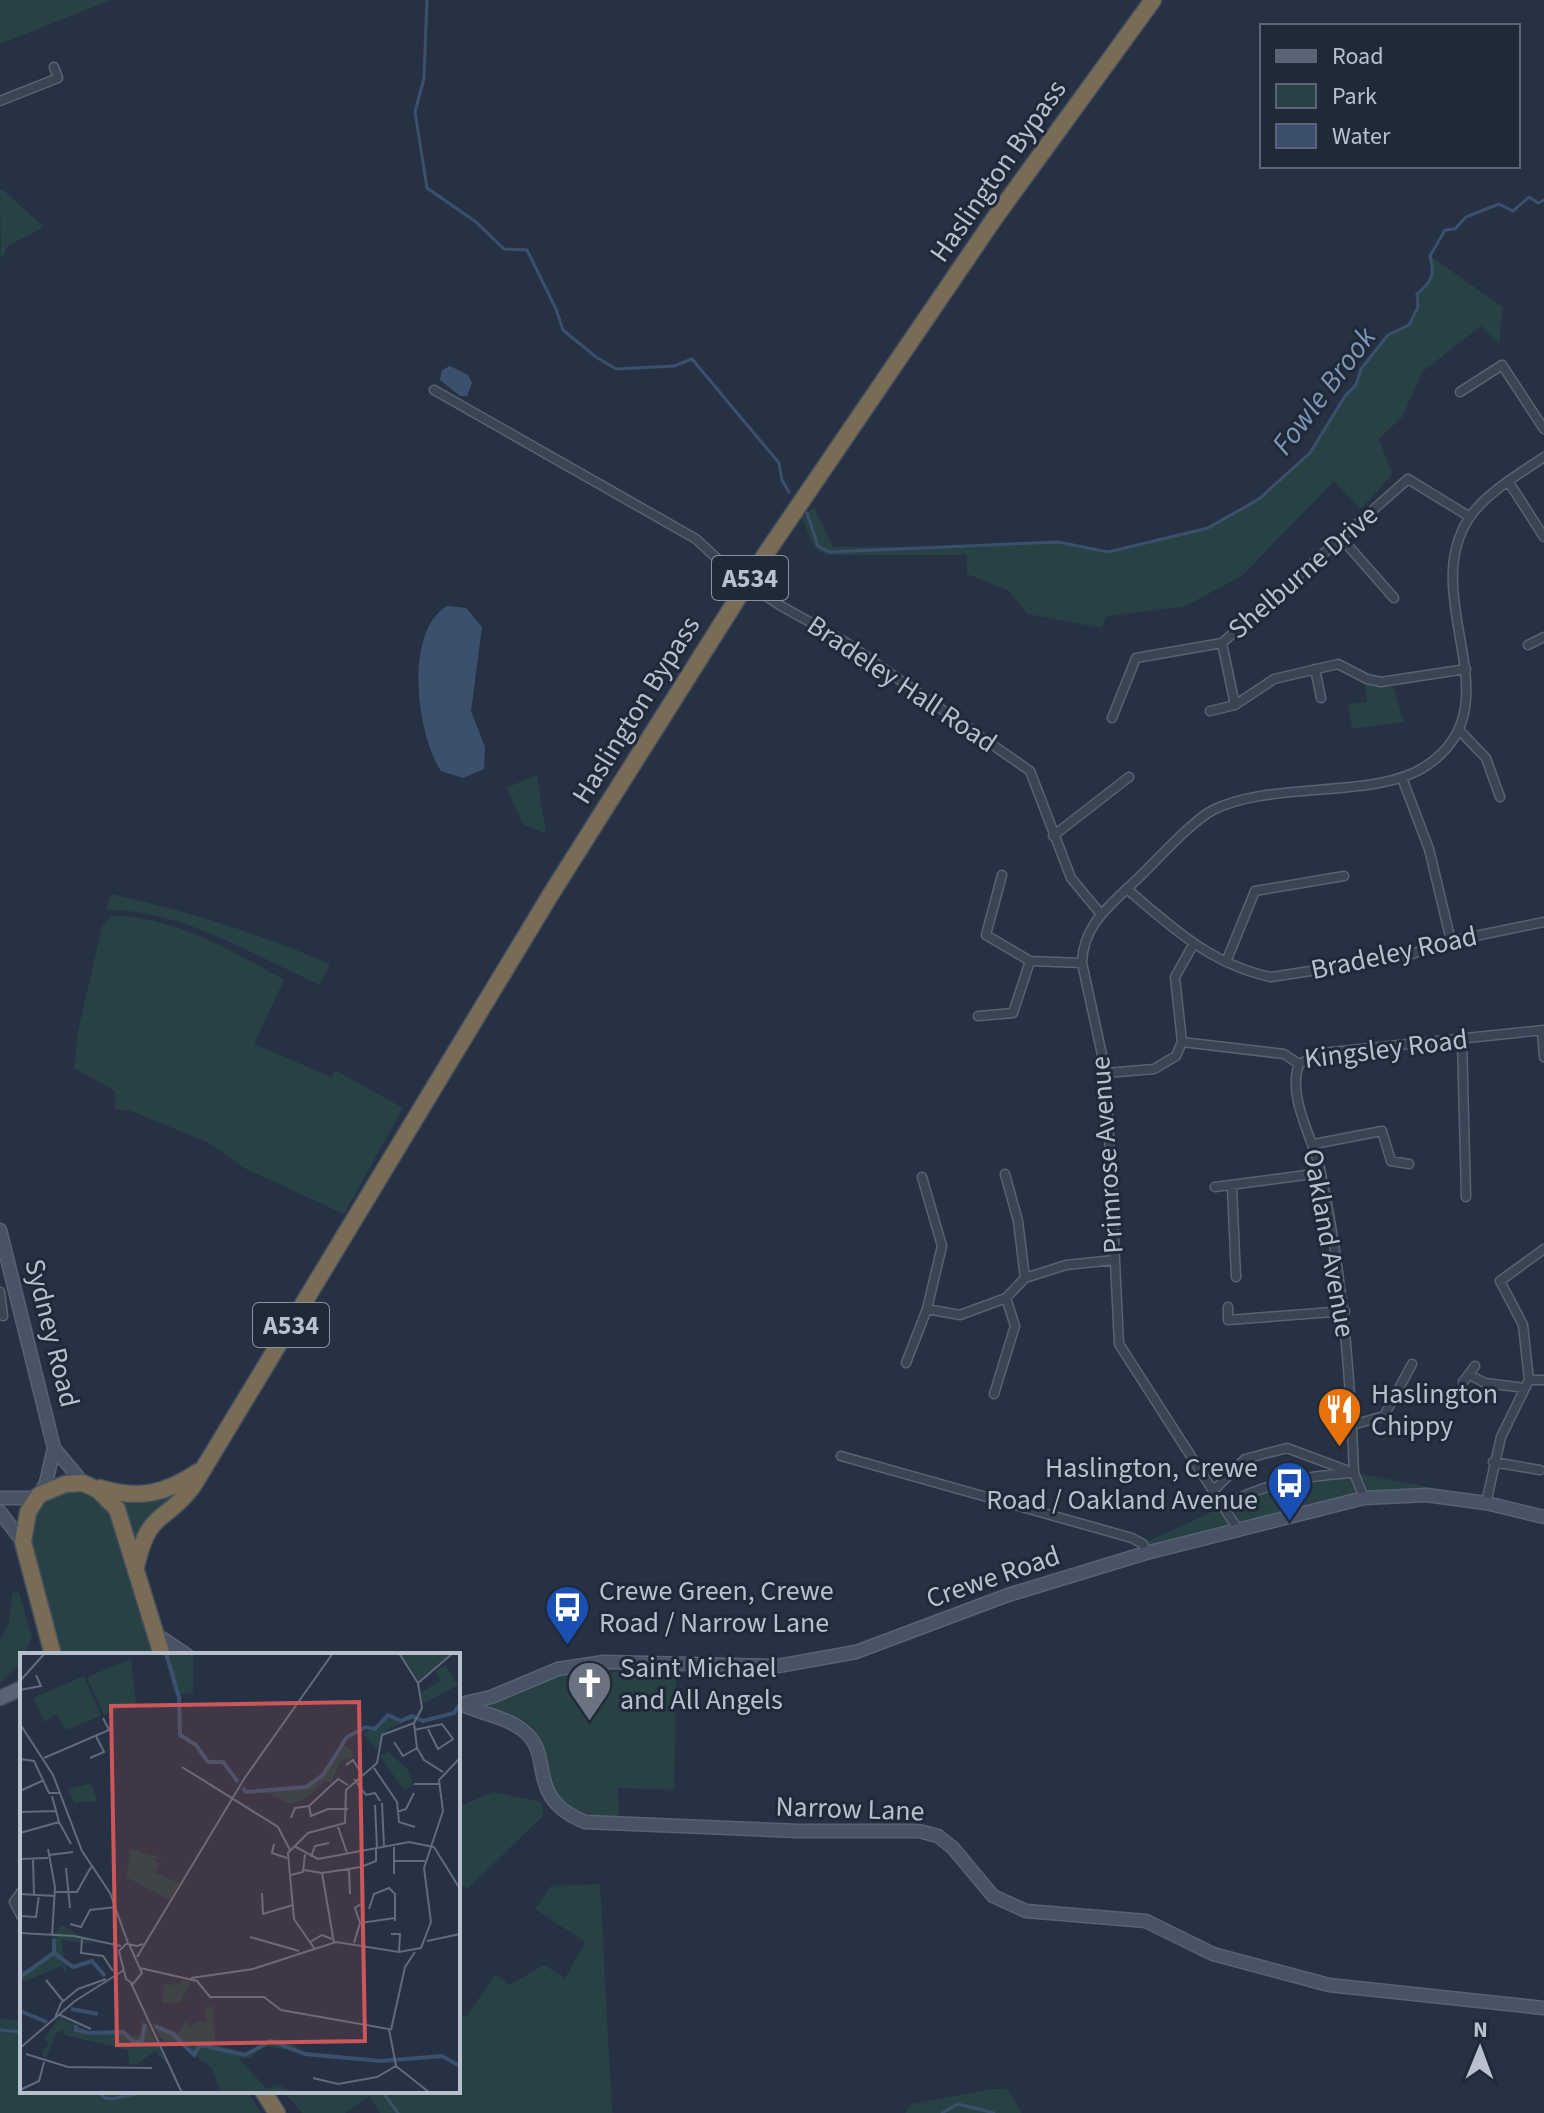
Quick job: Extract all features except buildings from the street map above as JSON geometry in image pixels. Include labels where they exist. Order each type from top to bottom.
[{"type":"highway","name":"Haslington Bypass","points":[[136,1567],[141,1542],[151,1523],[186,1495],[621,780],[765,555],[985,232],[1153,0]]},
{"type":"highway","points":[[51,1652],[23,1542],[28,1512],[38,1496],[65,1484],[86,1484],[116,1493],[150,1495],[180,1484],[199,1471]]},
{"type":"highway","points":[[86,1484],[117,1509],[161,1653]]},
{"type":"highway","points":[[264,2093],[277,2113]]},
{"type":"main road","points":[[0,1701],[20,1689]]},
{"type":"main road","points":[[0,1701],[20,1703]]},
{"type":"street","points":[[54,67],[63,88]]},
{"type":"street","points":[[0,101],[58,78]]},
{"type":"street","points":[[1460,392],[1502,365],[1544,429]]},
{"type":"street","name":"Bradeley Hall Road","points":[[434,390],[696,539],[737,577],[844,641],[1030,771],[1071,878],[1100,913]]},
{"type":"street","points":[[1500,797],[1486,758],[1459,730],[1467,697],[1466,669],[1451,598],[1456,546],[1470,517],[1508,481],[1544,457]]},
{"type":"street","name":"Shelburne Drive","points":[[1112,718],[1136,658],[1222,643],[1343,540],[1408,479],[1470,517]]},
{"type":"street","points":[[1508,481],[1543,532]]},
{"type":"street","points":[[1343,540],[1394,598]]},
{"type":"street","points":[[1528,645],[1544,637]]},
{"type":"street","points":[[1222,643],[1235,705]]},
{"type":"street","points":[[1210,711],[1235,705],[1274,679],[1338,664],[1367,679],[1381,682],[1466,669]]},
{"type":"street","points":[[1315,669],[1321,698]]},
{"type":"street","name":"Primrose Avenue","points":[[1237,1528],[1215,1489],[1119,1344],[1106,1073],[1082,963],[1087,936],[1100,913],[1210,811],[1242,799],[1402,778],[1444,752],[1459,730]]},
{"type":"street","points":[[1053,836],[1129,777]]},
{"type":"street","points":[[1402,778],[1429,849],[1451,941]]},
{"type":"street","points":[[1002,875],[986,935],[1030,961],[1082,963]]},
{"type":"street","points":[[1226,962],[1255,891],[1344,876]]},
{"type":"street","name":"Bradeley Road","points":[[1127,889],[1193,945],[1226,962],[1271,977],[1403,957],[1451,941],[1544,922]]},
{"type":"street","points":[[1106,1073],[1154,1069],[1176,1056],[1182,1042],[1175,977],[1193,945]]},
{"type":"street","points":[[978,1016],[1013,1013],[1030,961]]},
{"type":"street","points":[[1543,1031],[1544,1057]]},
{"type":"street","name":"Kingsley Road","points":[[1182,1042],[1284,1054],[1299,1064],[1322,1053],[1543,1031]]},
{"type":"street","points":[[1462,1040],[1466,1197]]},
{"type":"street","name":"Oakland Avenue","points":[[1299,1064],[1294,1088],[1321,1173],[1345,1311],[1354,1473],[1364,1498]]},
{"type":"street","points":[[1314,1144],[1382,1131],[1391,1161],[1409,1164]]},
{"type":"street","points":[[1215,1187],[1321,1173]]},
{"type":"street","points":[[1005,1174],[1018,1221],[1025,1278]]},
{"type":"street","points":[[906,1363],[927,1309],[942,1246],[922,1177]]},
{"type":"street","points":[[1232,1187],[1236,1277]]},
{"type":"street","name":"Sydney Road","points":[[0,1230],[54,1448],[86,1484]]},
{"type":"street","points":[[1486,1503],[1501,1437],[1527,1384],[1523,1325],[1500,1281],[1544,1249]]},
{"type":"street","points":[[927,1309],[960,1315],[1006,1298],[1025,1278],[1066,1265],[1114,1260]]},
{"type":"street","name":"Sydney Road","points":[[0,1292],[3,1316]]},
{"type":"street","points":[[994,1394],[1015,1326],[1006,1298]]},
{"type":"street","points":[[1228,1307],[1228,1320],[1345,1311]]},
{"type":"street","points":[[1352,1425],[1384,1416],[1412,1364]]},
{"type":"street","points":[[1463,1382],[1472,1370],[1485,1383],[1527,1384],[1544,1380]]},
{"type":"street","name":"Sydney Road","points":[[38,1496],[46,1483],[54,1448]]},
{"type":"street","points":[[1215,1489],[1245,1459],[1287,1448],[1354,1473]]},
{"type":"street","points":[[841,1456],[1132,1538],[1143,1544],[1146,1553]]},
{"type":"street","points":[[1493,1462],[1540,1470]]},
{"type":"street","points":[[1225,1505],[1257,1488],[1288,1479],[1354,1473]]},
{"type":"street","name":"Crewe Road","points":[[460,1704],[491,1697],[558,1669],[604,1662],[778,1666],[856,1652],[1008,1595],[1146,1553],[1364,1498],[1426,1495],[1486,1503],[1544,1517]]},
{"type":"street","points":[[0,1498],[38,1496]]},
{"type":"street","points":[[0,1512],[23,1542]]},
{"type":"street","points":[[154,1633],[184,1653]]},
{"type":"street","name":"Narrow Lane","points":[[460,1704],[509,1721],[525,1732],[533,1741],[543,1780],[557,1807],[585,1822],[798,1831],[919,1831],[938,1836],[953,1848],[993,1896],[1026,1911],[1146,1921],[1213,1954],[1329,1985],[1544,2008]]},
{"type":"street","points":[[20,1893],[14,1906],[20,1914]]},
{"type":"green space","points":[[0,0],[111,0],[0,44]]},
{"type":"green space","points":[[3,190],[44,227],[8,246],[1,260],[0,191]]},
{"type":"green space","points":[[1430,256],[1503,307],[1499,344],[1481,326],[1423,371],[1402,417],[1379,439],[1392,474],[1361,509],[1334,481],[1243,575],[1184,607],[1106,616],[1102,628],[1027,614],[1009,591],[967,574],[967,555],[826,555],[814,547],[802,518],[814,507],[833,547],[998,546],[1058,542],[1108,552],[1207,528],[1259,499],[1310,453],[1345,396],[1356,385],[1361,369],[1388,335],[1409,325],[1418,307],[1417,294],[1431,277]]},
{"type":"green space","points":[[1365,684],[1393,687],[1404,722],[1352,729],[1348,704],[1367,702]]},
{"type":"green space","points":[[537,775],[546,834],[523,824],[506,788]]},
{"type":"green space","points":[[111,894],[222,924],[330,964],[320,985],[189,925],[162,917],[106,910]]},
{"type":"green space","points":[[112,916],[180,928],[284,980],[254,1044],[331,1077],[335,1070],[403,1108],[344,1214],[244,1168],[211,1144],[131,1111],[115,1109],[115,1091],[74,1068],[78,1031],[102,927]]},
{"type":"green space","points":[[199,1471],[157,1517],[136,1567],[161,1653],[53,1653],[24,1525],[52,1488],[136,1496]]},
{"type":"green space","points":[[1354,1473],[1487,1498],[1404,1495],[1146,1553],[1143,1544],[1220,1508],[1237,1524],[1234,1503],[1257,1488]]},
{"type":"green space","points":[[19,1592],[32,1637],[25,1653],[20,1653],[20,1663],[0,1683],[0,1641],[9,1622],[12,1593]]},
{"type":"green space","points":[[623,1671],[676,1674],[674,1790],[618,1788],[619,1818],[580,1813],[564,1803],[557,1793],[543,1745],[529,1724],[488,1707],[490,1702],[563,1676]]},
{"type":"green space","points":[[493,1792],[541,1802],[544,1815],[467,1889],[460,1884],[460,1806]]},
{"type":"green space","points":[[600,1884],[612,2112],[615,2113],[380,2113],[369,2096],[345,2113],[302,2113],[285,2093],[460,2093],[460,2015],[466,2017],[496,1974],[509,1985],[544,1965],[565,1978],[585,1942],[535,1909],[551,1886]]},
{"type":"green space","points":[[0,2019],[20,2020],[20,2093],[249,2093],[261,2113],[0,2113]]},
{"type":"green space","points":[[1007,2089],[1022,2113],[905,2113],[912,2104]]},
{"type":"water","points":[[450,366],[468,375],[472,383],[467,396],[460,396],[440,380],[442,370]]},
{"type":"water","points":[[447,606],[466,608],[482,627],[471,711],[485,747],[484,769],[463,778],[441,771],[433,755],[426,734],[418,685],[424,638],[433,619]]},
{"type":"waterway","name":"Fowle Brook","points":[[427,0],[424,78],[415,112],[427,188],[476,222],[504,249],[527,250],[563,330],[596,357],[616,369],[674,366],[692,359],[779,463],[782,480],[789,492]]},
{"type":"waterway","name":"Fowle Brook","points":[[807,513],[818,546],[829,552],[1058,542],[1108,552],[1208,528],[1259,499],[1310,453],[1345,396],[1356,385],[1361,369],[1388,335],[1409,325],[1418,307],[1417,294],[1431,277],[1430,256],[1445,230],[1455,229],[1466,217],[1499,204],[1513,211],[1529,197],[1538,203],[1544,200]]},
{"type":"waterway","points":[[0,2030],[20,2032]]},
{"type":"waterway","points":[[99,2093],[111,2099],[141,2093]]},
{"type":"waterway","points":[[383,2093],[398,2113]]},
{"type":"waterway","points":[[942,2113],[958,2104],[994,2113]]},
{"type":"place","name":"Haslington Chippy","points":[[1340,1449]]},
{"type":"place","name":"Haslington, Crewe Road / Oakland Avenue","points":[[1289,1523]]},
{"type":"place","name":"Crewe Green, Crewe Road / Narrow Lane","points":[[568,1646]]},
{"type":"place","name":"Saint Michael and All Angels","points":[[589,1723]]}]
